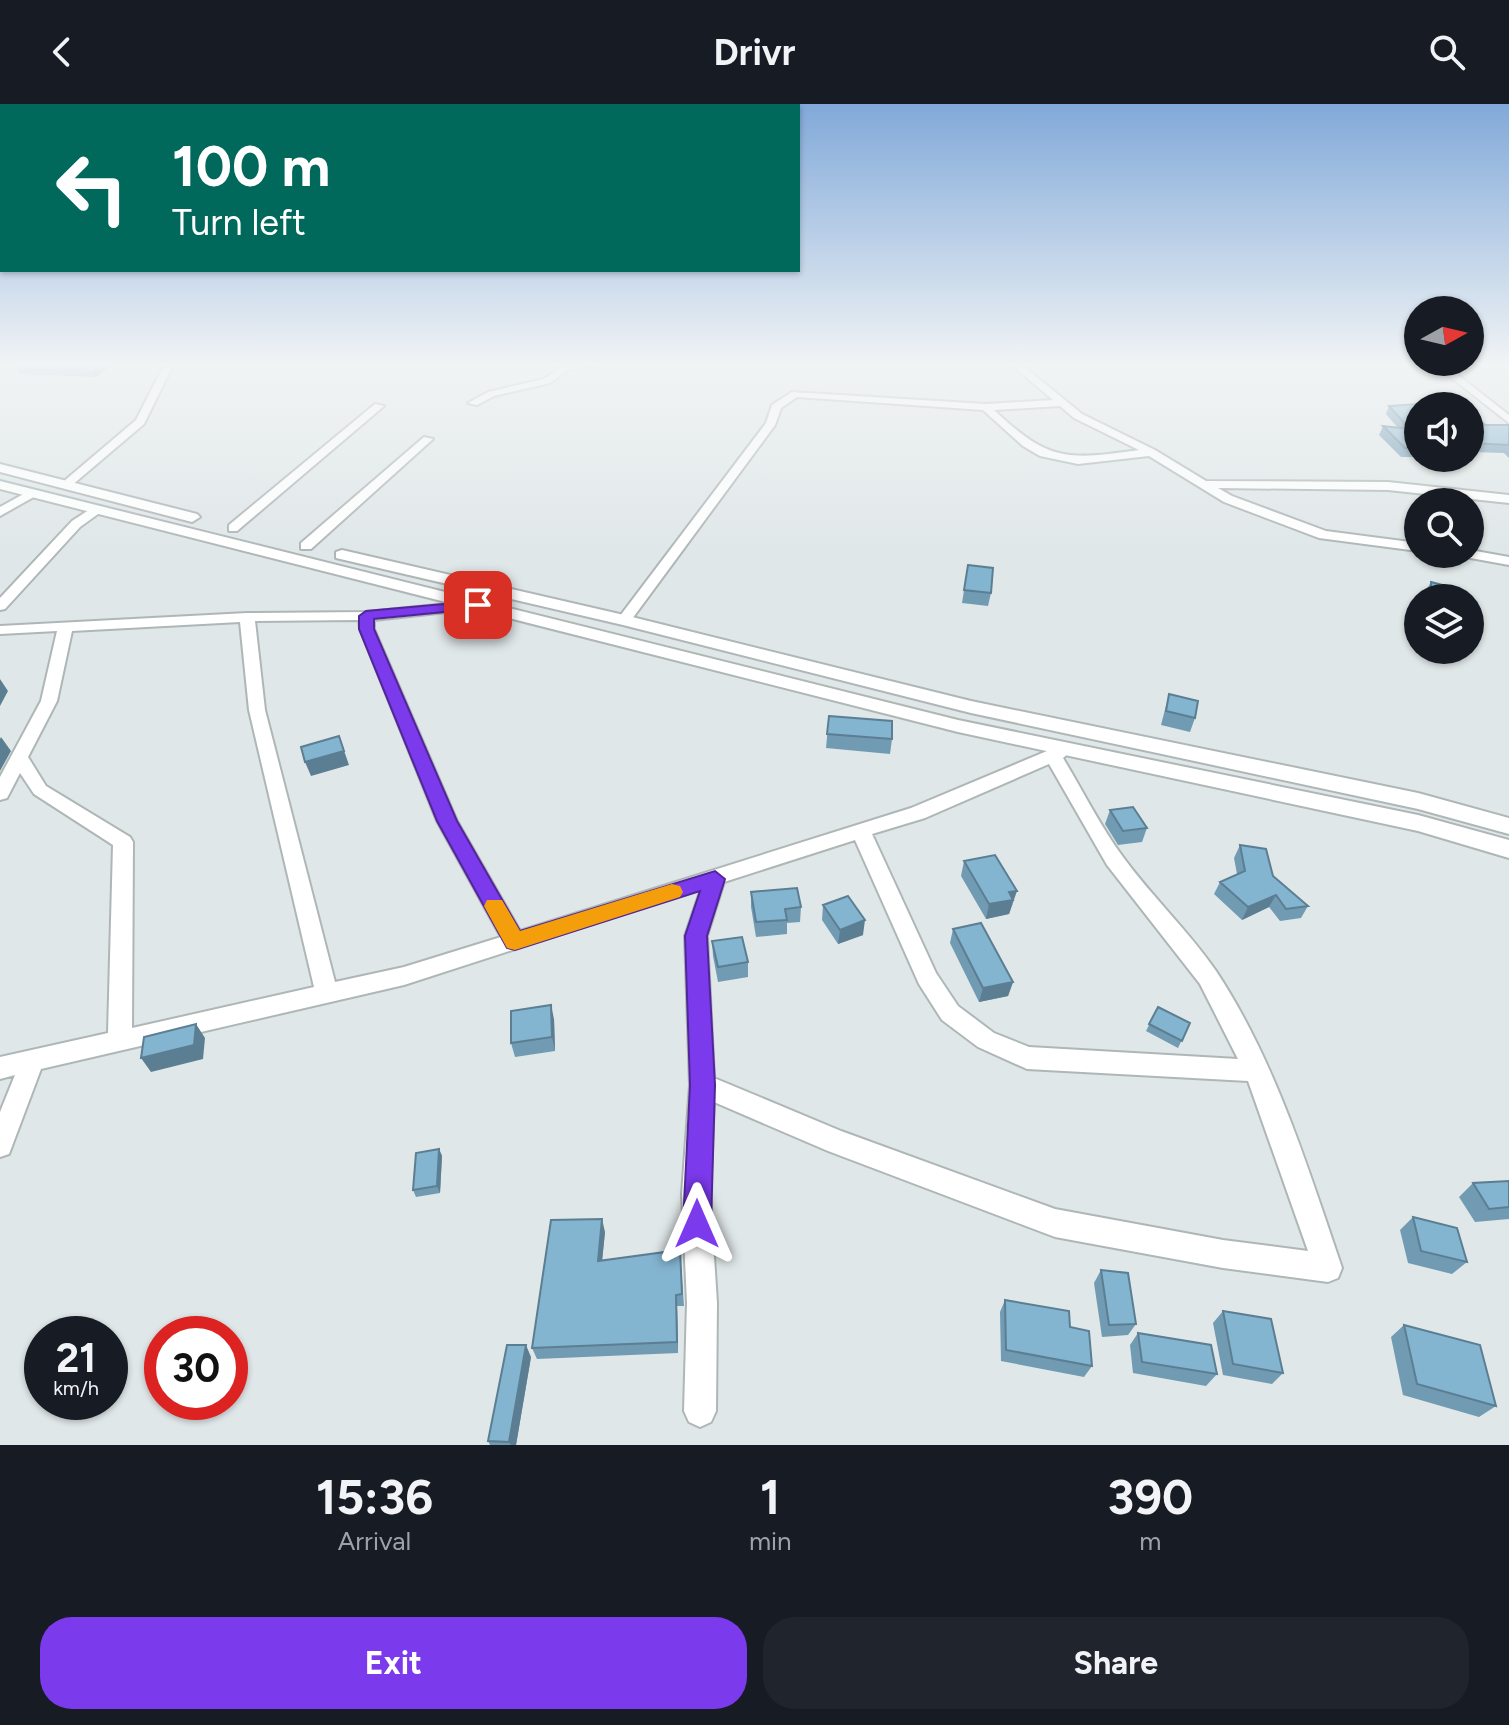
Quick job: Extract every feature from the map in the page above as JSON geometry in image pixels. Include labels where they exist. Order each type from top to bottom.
[{"type":"street","points":[[67,484],[133,428]]},
{"type":"street","points":[[233,528],[353,428]]},
{"type":"street","points":[[624,620],[768,428]]},
{"type":"street","points":[[1008,428],[1027,446],[1065,463],[1151,452]]},
{"type":"street","points":[[1099,428],[1151,452],[1228,499],[1324,535],[1404,545]]},
{"type":"street","points":[[306,546],[428,439]]},
{"type":"street","points":[[0,468],[306,546],[624,620],[971,707],[1418,801],[1509,826]]},
{"type":"street","points":[[1203,484],[1388,486],[1509,499]]},
{"type":"street","points":[[0,485],[1058,753],[1418,823],[1509,849]]},
{"type":"street","points":[[0,512],[33,494]]},
{"type":"street","points":[[0,606],[76,524],[99,509]]},
{"type":"street","points":[[1484,557],[1509,561]]},
{"type":"street","points":[[0,630],[65,629],[247,617],[366,616],[478,605]]},
{"type":"street","points":[[366,616],[367,629],[447,821],[515,942]]},
{"type":"street","points":[[247,617],[257,710],[327,994]]},
{"type":"street","points":[[0,794],[49,701],[65,629]]},
{"type":"street","points":[[0,1068],[404,976],[918,813],[1058,753]]},
{"type":"street","points":[[702,1085],[837,1142],[1055,1223],[1223,1254],[1328,1268],[1302,1188],[1256,1071],[1218,993],[1184,943],[1115,862],[1058,753]]},
{"type":"street","points":[[20,758],[40,790],[123,842],[120,1040]]},
{"type":"street","points":[[861,831],[927,978],[950,1013],[986,1040],[1027,1058],[1256,1071]]},
{"type":"street","points":[[700,1411],[702,1303],[696,1194],[702,1085],[696,936],[715,879]]},
{"type":"street","points":[[0,1145],[32,1062]]},
{"type":"building","points":[[1385,428],[1404,428],[1404,447]]},
{"type":"building","points":[[1484,428],[1509,428],[1509,445],[1484,444]]},
{"type":"building","points":[[968,565],[993,568],[991,593],[964,590]]},
{"type":"building","points":[[1169,694],[1198,701],[1195,718],[1166,711]]},
{"type":"building","points":[[829,716],[892,721],[892,739],[827,734]]},
{"type":"building","points":[[339,736],[344,751],[305,762],[301,747]]},
{"type":"building","points":[[1133,807],[1147,828],[1123,831],[1110,810]]},
{"type":"building","points":[[1240,845],[1266,849],[1273,876],[1308,906],[1286,909],[1276,895],[1248,907],[1220,882],[1245,871]]},
{"type":"building","points":[[995,855],[1017,891],[1009,892],[1013,900],[989,904],[964,861]]},
{"type":"building","points":[[797,888],[801,907],[785,909],[787,920],[756,922],[751,892]]},
{"type":"building","points":[[848,896],[865,920],[840,930],[823,905]]},
{"type":"building","points":[[981,923],[1013,982],[983,988],[953,929]]},
{"type":"building","points":[[742,937],[748,962],[718,967],[712,941]]},
{"type":"building","points":[[551,1005],[552,1037],[511,1043],[511,1011]]},
{"type":"building","points":[[1158,1007],[1190,1023],[1182,1041],[1149,1024]]},
{"type":"building","points":[[196,1024],[194,1045],[141,1058],[144,1037]]},
{"type":"building","points":[[439,1149],[437,1186],[413,1190],[416,1153]]},
{"type":"building","points":[[1509,1181],[1509,1207],[1489,1209],[1473,1183]]},
{"type":"building","points":[[1413,1217],[1457,1228],[1467,1262],[1421,1251]]},
{"type":"building","points":[[602,1219],[598,1261],[680,1250],[682,1294],[676,1295],[677,1342],[532,1348],[551,1220]]},
{"type":"building","points":[[1101,1270],[1128,1273],[1136,1324],[1109,1325]]},
{"type":"building","points":[[1005,1300],[1069,1311],[1070,1327],[1089,1331],[1092,1366],[1006,1350]]},
{"type":"building","points":[[1223,1311],[1271,1319],[1283,1373],[1233,1364]]},
{"type":"building","points":[[1404,1325],[1480,1345],[1496,1406],[1417,1384]]},
{"type":"building","points":[[1138,1333],[1211,1345],[1217,1374],[1142,1362]]},
{"type":"building","points":[[507,1345],[526,1345],[509,1442],[488,1441]]},
{"type":"slow traffic","points":[[495,906],[515,942],[672,892]]},
{"type":"route","points":[[478,605],[366,616],[367,629],[447,821],[515,942],[715,879],[696,936],[702,1085],[697,1224]]}]
